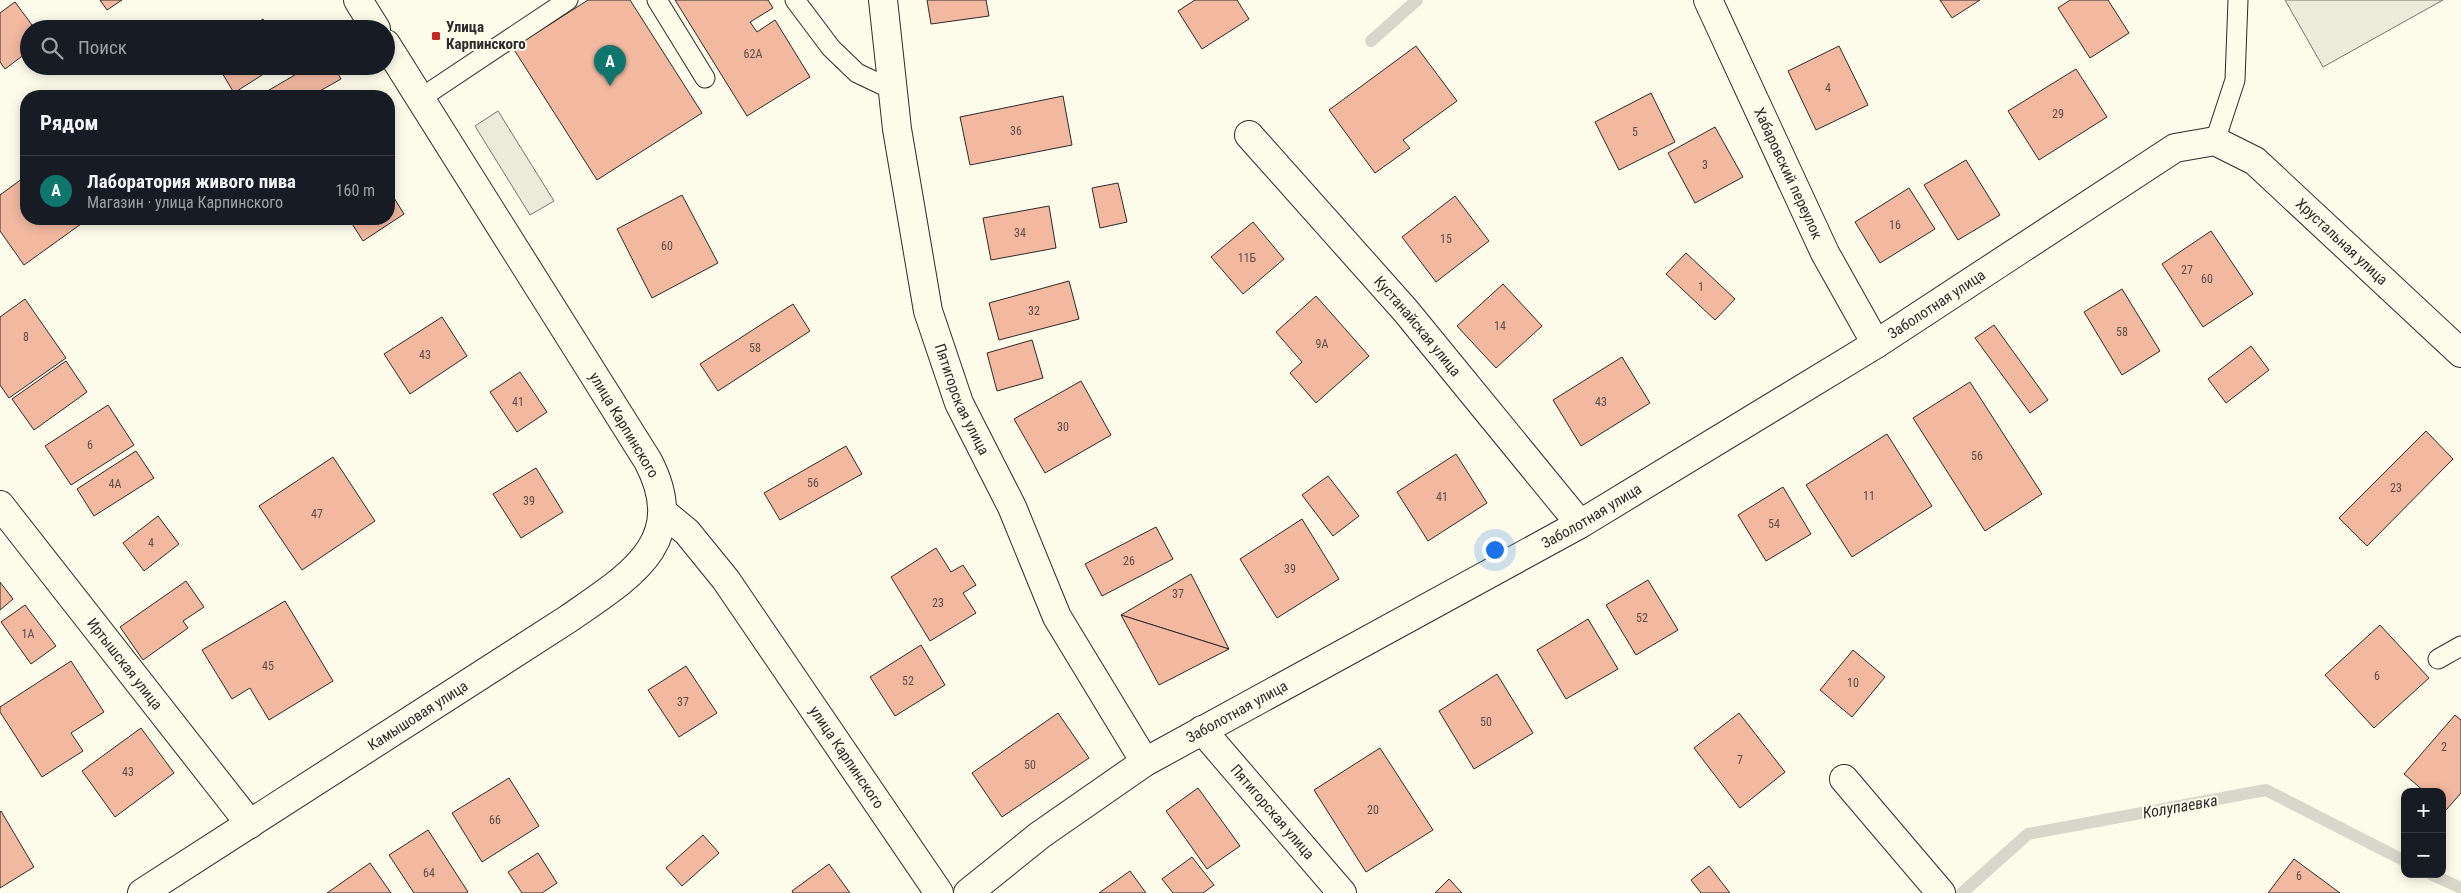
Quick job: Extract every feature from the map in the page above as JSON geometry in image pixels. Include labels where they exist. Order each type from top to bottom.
[{"type":"street","points":[[358,0],[370,20]]},
{"type":"street","name":"Пятигорская улица","points":[[883,0],[897,129],[928,311],[959,403],[1012,507],[1057,617],[1145,762]]},
{"type":"street","name":"Хабаровский переулок","points":[[1708,0],[1825,253],[1876,344]]},
{"type":"street","name":"улица Карпинского","points":[[395,58],[648,461],[658,480],[664,513],[687,532],[726,580],[939,893]]},
{"type":"street","name":"Кустанайская улица","points":[[1249,135],[1405,310],[1580,524]]},
{"type":"street","name":"Заболотная улица","points":[[968,893],[1040,835],[1145,762],[1580,524],[1876,344],[2175,148],[2215,141]]},
{"type":"street","name":"Хрустальная улица","points":[[2215,141],[2255,161],[2461,353]]},
{"type":"street","name":"Иртышская улица","points":[[0,505],[250,824]]},
{"type":"street","name":"Камышовая улица","points":[[142,893],[568,618],[624,579],[639,566],[650,551],[664,513]]},
{"type":"street","name":"Пятигорская улица","points":[[1202,730],[1342,893]]},
{"type":"street","points":[[1844,779],[1941,893]]},
{"type":"lane","points":[[422,98],[568,0]]},
{"type":"lane","points":[[657,0],[705,78]]},
{"type":"lane","points":[[795,0],[830,48],[857,73],[893,90]]},
{"type":"lane","points":[[2215,141],[2236,80],[2238,0]]},
{"type":"lane","points":[[2438,659],[2461,646]]},
{"type":"shaded area","points":[[2285,0],[2443,0],[2323,67]]},
{"type":"shaded area","points":[[498,111],[554,201],[530,215],[475,126]]},
{"type":"building","points":[[100,0],[122,0],[107,10]]},
{"type":"building","points":[[588,0],[630,0],[702,113],[597,180],[513,48]]},
{"type":"building","points":[[675,0],[768,0],[773,8],[750,22],[757,32],[775,20],[810,77],[747,116]]},
{"type":"building","points":[[927,0],[986,0],[989,16],[931,24]]},
{"type":"building","points":[[1195,0],[1237,0],[1249,19],[1202,49],[1178,11]]},
{"type":"building","points":[[1940,0],[1980,0],[1952,18]]},
{"type":"building","points":[[2070,0],[2108,0],[2129,33],[2090,58],[2058,8]]},
{"type":"building","points":[[15,2],[28,20],[20,20],[20,58],[5,69],[0,62],[0,13]]},
{"type":"building","points":[[1416,46],[1457,101],[1403,140],[1410,148],[1375,173],[1329,110]]},
{"type":"building","points":[[1839,46],[1868,105],[1816,130],[1788,71]]},
{"type":"building","points":[[2076,69],[2107,117],[2039,160],[2008,111]]},
{"type":"building","points":[[223,75],[262,75],[239,90],[232,90]]},
{"type":"building","points":[[295,75],[339,75],[341,79],[322,90],[269,90]]},
{"type":"building","points":[[1651,93],[1675,142],[1619,170],[1595,122]]},
{"type":"building","points":[[1063,96],[1072,145],[970,165],[960,117]]},
{"type":"building","points":[[1715,127],[1743,177],[1695,203],[1668,153]]},
{"type":"building","points":[[1966,160],[2000,215],[1958,240],[1924,185]]},
{"type":"building","points":[[20,180],[20,225],[80,225],[24,265],[0,231],[0,195]]},
{"type":"building","points":[[1118,183],[1127,222],[1100,228],[1092,188]]},
{"type":"building","points":[[1909,188],[1935,229],[1880,263],[1855,222]]},
{"type":"building","points":[[682,195],[718,263],[652,298],[617,229]]},
{"type":"building","points":[[1455,196],[1489,241],[1436,282],[1402,237]]},
{"type":"building","points":[[395,200],[404,214],[395,220]]},
{"type":"building","points":[[1049,206],[1056,248],[991,260],[983,218]]},
{"type":"building","points":[[1253,222],[1284,259],[1243,294],[1211,257]]},
{"type":"building","points":[[353,225],[387,225],[363,241]]},
{"type":"building","points":[[2211,231],[2253,294],[2203,327],[2162,264]]},
{"type":"building","points":[[1686,253],[1735,299],[1715,320],[1666,274]]},
{"type":"building","points":[[1069,281],[1079,319],[999,340],[989,303]]},
{"type":"building","points":[[1503,284],[1542,326],[1496,368],[1457,326]]},
{"type":"building","points":[[2122,289],[2160,351],[2122,375],[2084,312]]},
{"type":"building","points":[[1316,296],[1369,356],[1316,403],[1290,373],[1302,362],[1276,332]]},
{"type":"building","points":[[25,299],[66,358],[9,398],[0,385],[0,317]]},
{"type":"building","points":[[793,304],[810,331],[718,391],[700,364]]},
{"type":"building","points":[[442,317],[467,356],[410,394],[384,354]]},
{"type":"building","points":[[1994,325],[2048,400],[2030,413],[1975,338]]},
{"type":"building","points":[[1032,340],[1043,378],[997,391],[987,353]]},
{"type":"building","points":[[2251,346],[2269,370],[2226,403],[2208,379]]},
{"type":"building","points":[[1622,357],[1650,403],[1581,446],[1553,400]]},
{"type":"building","points":[[66,361],[87,392],[34,430],[12,399]]},
{"type":"building","points":[[520,372],[547,412],[517,432],[490,392]]},
{"type":"building","points":[[1081,381],[1111,435],[1045,473],[1014,419]]},
{"type":"building","points":[[1970,382],[2042,494],[1985,531],[1913,418]]},
{"type":"building","points":[[108,405],[134,445],[71,485],[45,446]]},
{"type":"building","points":[[2426,431],[2453,459],[2367,546],[2339,518]]},
{"type":"building","points":[[1887,434],[1932,506],[1852,557],[1806,485]]},
{"type":"building","points":[[846,446],[862,474],[780,520],[764,493]]},
{"type":"building","points":[[136,451],[154,478],[94,516],[77,489]]},
{"type":"building","points":[[1456,454],[1487,503],[1428,541],[1397,492]]},
{"type":"building","points":[[333,457],[375,521],[302,570],[259,506]]},
{"type":"building","points":[[536,468],[563,512],[521,538],[493,494]]},
{"type":"building","points":[[1328,476],[1359,516],[1333,536],[1302,495]]},
{"type":"building","points":[[1783,487],[1811,534],[1766,561],[1738,515]]},
{"type":"building","points":[[158,516],[179,544],[144,571],[123,543]]},
{"type":"building","points":[[1302,519],[1339,579],[1277,618],[1240,559]]},
{"type":"building","points":[[1156,527],[1173,559],[1102,596],[1085,564]]},
{"type":"building","points":[[936,548],[951,572],[963,565],[976,585],[963,593],[976,613],[930,641],[891,577]]},
{"type":"building","points":[[1191,574],[1229,649],[1121,615]]},
{"type":"building","points":[[1648,580],[1678,630],[1636,655],[1606,605]]},
{"type":"building","points":[[186,581],[204,607],[183,621],[188,628],[143,660],[120,627]]},
{"type":"building","points":[[0,582],[13,599],[0,610]]},
{"type":"building","points":[[285,601],[333,681],[269,720],[250,688],[232,699],[202,650]]},
{"type":"building","points":[[25,605],[56,646],[31,664],[1,622]]},
{"type":"building","points":[[1121,615],[1229,649],[1159,685]]},
{"type":"building","points":[[1588,619],[1618,669],[1566,699],[1537,650]]},
{"type":"building","points":[[2380,625],[2429,678],[2374,728],[2325,675]]},
{"type":"building","points":[[921,645],[945,685],[895,716],[870,677]]},
{"type":"building","points":[[1853,650],[1885,677],[1852,717],[1820,690]]},
{"type":"building","points":[[71,661],[104,712],[71,733],[83,751],[42,777],[0,712],[0,707]]},
{"type":"building","points":[[686,666],[717,713],[679,737],[648,690]]},
{"type":"building","points":[[1497,674],[1533,733],[1474,769],[1439,711]]},
{"type":"building","points":[[1058,713],[1089,758],[1002,817],[972,773]]},
{"type":"building","points":[[1739,713],[1785,772],[1740,808],[1694,748]]},
{"type":"building","points":[[2455,715],[2461,720],[2461,793],[2446,810],[2446,788],[2420,788],[2404,774]]},
{"type":"building","points":[[141,728],[174,773],[115,817],[82,771]]},
{"type":"building","points":[[1380,748],[1433,830],[1366,872],[1314,790]]},
{"type":"building","points":[[509,778],[539,826],[482,862],[452,813]]},
{"type":"building","points":[[1198,788],[1240,846],[1207,869],[1166,811]]},
{"type":"building","points":[[0,812],[34,867],[0,888]]},
{"type":"building","points":[[428,830],[468,892],[414,893],[389,855]]},
{"type":"building","points":[[703,835],[719,853],[682,886],[666,868]]},
{"type":"building","points":[[538,853],[557,883],[542,893],[522,893],[508,872]]},
{"type":"building","points":[[1192,857],[1214,885],[1203,893],[1173,893],[1162,879]]},
{"type":"building","points":[[2294,859],[2340,893],[2268,893]]},
{"type":"building","points":[[370,863],[391,893],[327,893]]},
{"type":"building","points":[[829,864],[850,893],[793,893],[792,891]]},
{"type":"building","points":[[1709,866],[1730,893],[1701,893],[1691,880]]},
{"type":"building","points":[[1130,871],[1146,893],[1099,893]]},
{"type":"building","points":[[1449,879],[1462,893],[1435,893]]},
{"type":"waterway","points":[[1371,41],[1417,0]]},
{"type":"waterway","name":"Колупаевка","points":[[1962,893],[2028,834],[2266,790],[2401,859]]},
{"type":"waterway","name":"Колупаевка","points":[[2440,878],[2461,888]]},
{"type":"place","name":"Улица Карпинского","points":[[436,36]]},
{"type":"place","name":"Лаборатория живого пива","points":[[610,86]]}]
